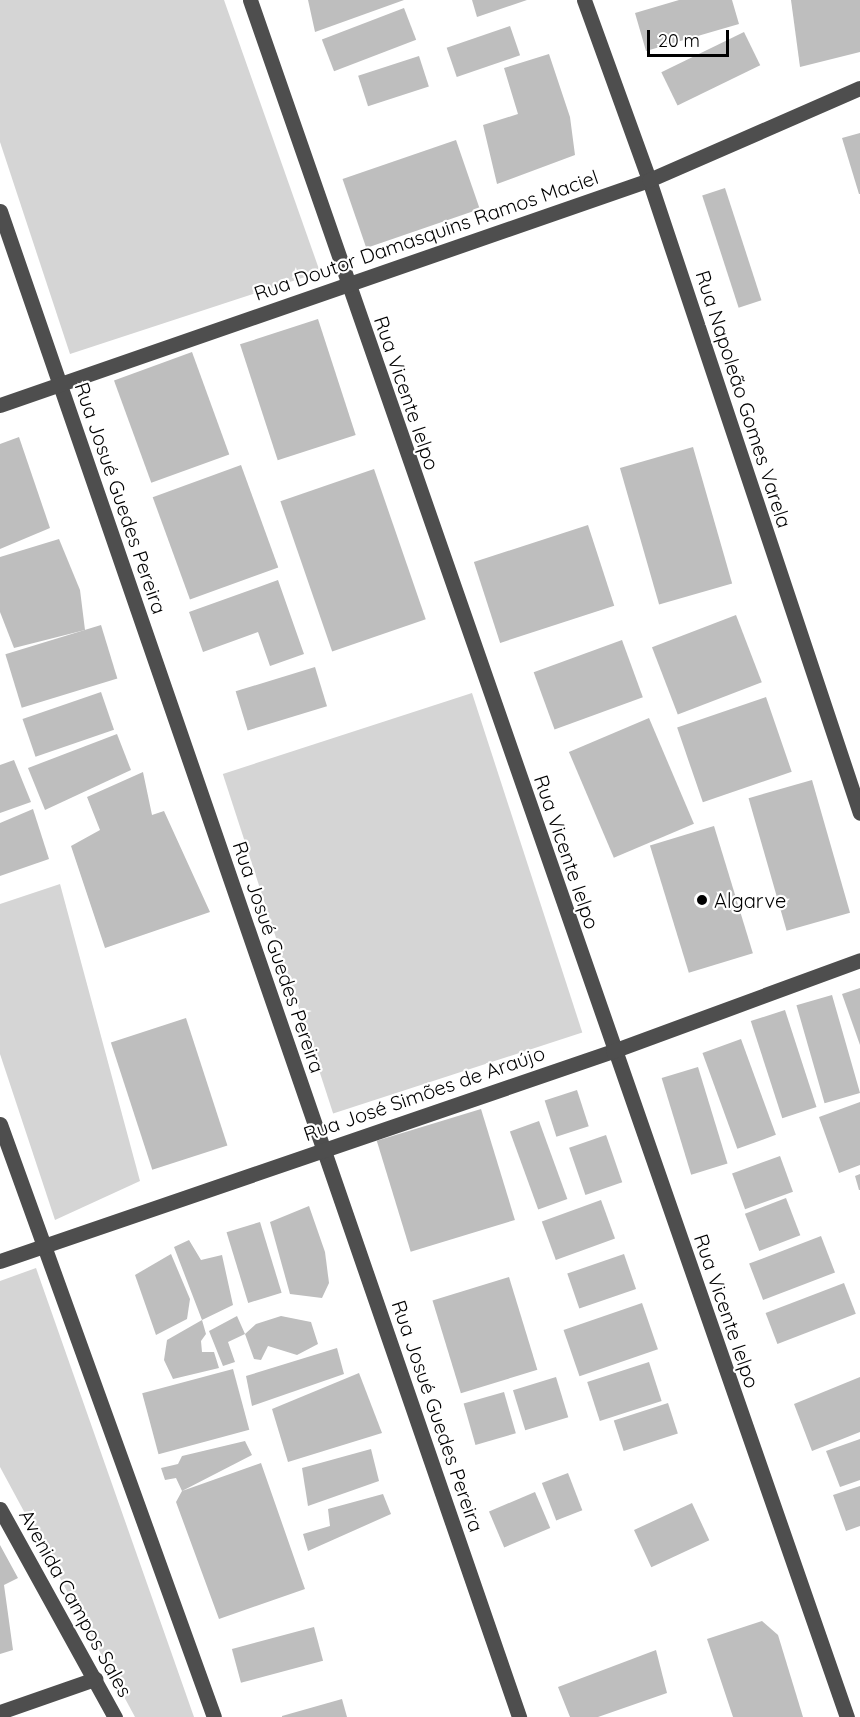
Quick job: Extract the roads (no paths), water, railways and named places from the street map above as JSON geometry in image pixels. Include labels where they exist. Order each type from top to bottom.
[{"type":"street","name":"Rua Vicente Ielpo","points":[[250,0],[613,1051],[847,1717]]},
{"type":"street","name":"Rua Napoleão Gomes Varela","points":[[584,0],[649,180],[860,813]]},
{"type":"street","name":"Rua Doutor Damasquins Ramos Maciel","points":[[0,405],[649,180],[860,88]]},
{"type":"street","name":"Rua Josué Guedes Pereira","points":[[0,211],[519,1717]]},
{"type":"street","name":"Rua José Simões de Araújo","points":[[0,1261],[613,1051],[860,960]]},
{"type":"street","points":[[0,1124],[214,1717]]},
{"type":"street","name":"Avenida Campos Sales","points":[[0,1509],[116,1717]]},
{"type":"street","points":[[0,1712],[95,1679]]},
{"type":"place","name":"Algarve","points":[[702,900]]}]
